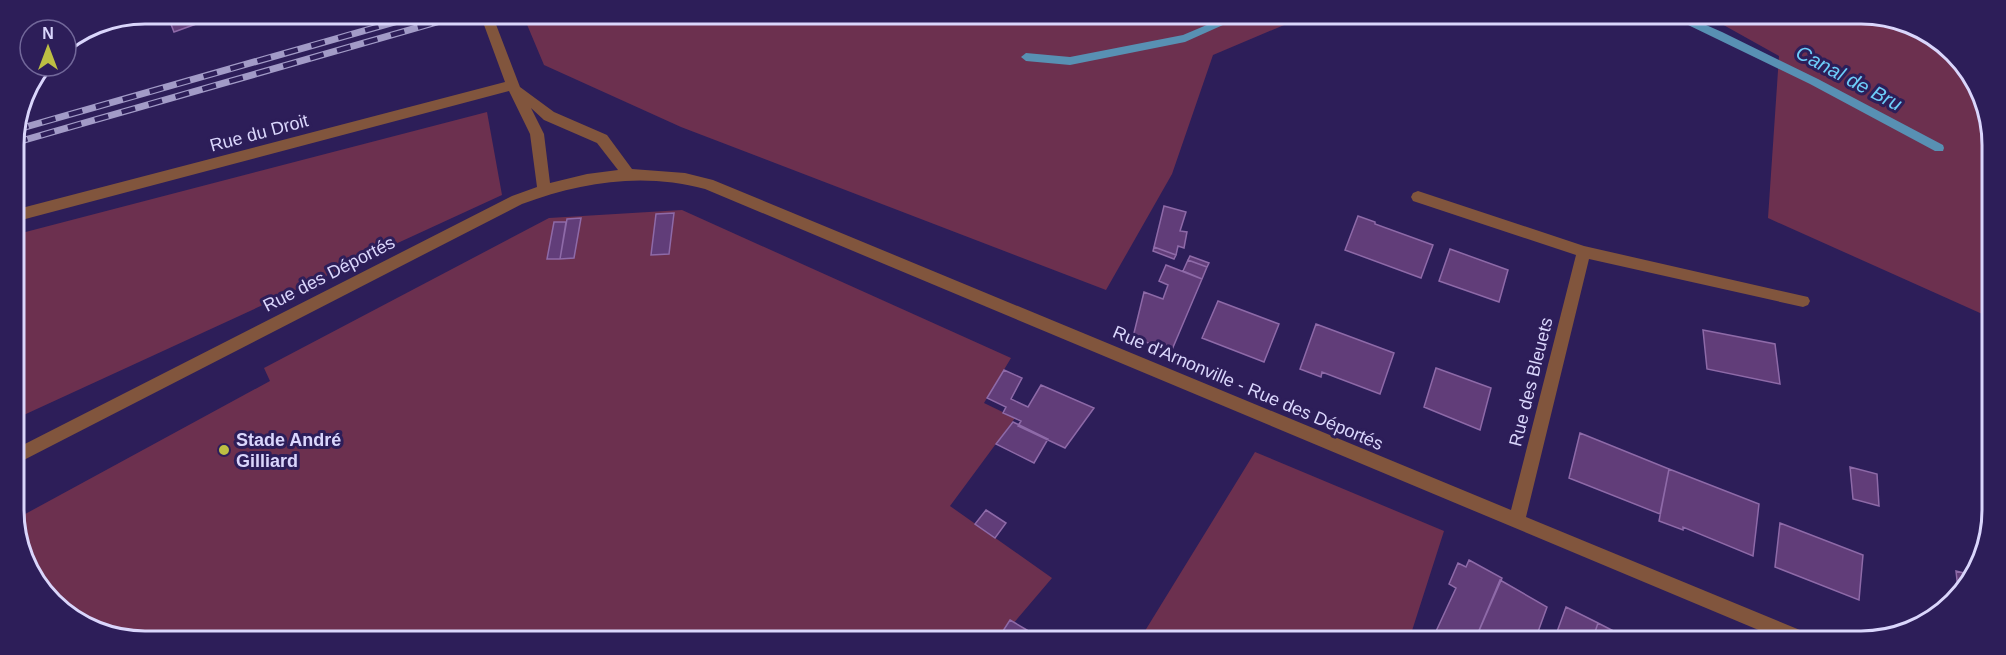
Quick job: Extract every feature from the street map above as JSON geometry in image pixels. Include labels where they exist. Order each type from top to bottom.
[{"type":"street","points":[[490,24],[513,85],[537,134],[544,191]]},
{"type":"street","points":[[513,85],[549,116],[602,139],[629,175]]},
{"type":"street","name":"Rue du Droit","points":[[24,213],[513,85]]},
{"type":"street","name":"Rue des Déportés","points":[[24,452],[518,200],[544,191],[629,175],[674,175]]},
{"type":"street","name":"Rue d'Arnonville - Rue des Déportés","points":[[674,175],[708,184],[1782,631]]},
{"type":"street","points":[[1418,198],[1584,252],[1803,301]]},
{"type":"street","name":"Rue des Bleuets","points":[[1517,521],[1584,252]]},
{"type":"shaded area","points":[[527,24],[1286,24],[1213,55],[1172,174],[1106,290],[681,127],[544,65]]},
{"type":"shaded area","points":[[1722,24],[1876,25],[1900,30],[1928,44],[1952,65],[1962,78],[1976,106],[1981,130],[1982,314],[1768,218],[1779,56]]},
{"type":"shaded area","points":[[487,112],[502,195],[24,415],[24,232]]},
{"type":"shaded area","points":[[682,210],[1011,358],[984,403],[1015,418],[950,506],[1052,578],[1007,631],[145,631],[114,627],[85,615],[65,601],[44,577],[30,549],[24,515],[270,381],[264,368],[549,218]]},
{"type":"shaded area","points":[[1255,452],[1444,531],[1412,631],[1145,631]]},
{"type":"building","points":[[171,24],[196,24],[174,32]]},
{"type":"building","points":[[1164,206],[1186,212],[1180,231],[1187,232],[1184,248],[1178,246],[1176,255],[1154,247]]},
{"type":"building","points":[[674,213],[669,254],[651,255],[656,214]]},
{"type":"building","points":[[1358,216],[1433,245],[1421,278],[1345,250]]},
{"type":"building","points":[[581,218],[574,258],[560,259],[567,219]]},
{"type":"building","points":[[554,222],[566,222],[560,259],[547,259]]},
{"type":"building","points":[[1154,247],[1176,255],[1174,259],[1153,251]]},
{"type":"building","points":[[1450,249],[1508,270],[1499,302],[1439,281]]},
{"type":"building","points":[[1190,256],[1209,263],[1207,267],[1188,260]]},
{"type":"building","points":[[1188,260],[1207,267],[1202,279],[1183,271]]},
{"type":"building","points":[[1166,265],[1202,279],[1171,352],[1133,337],[1144,292],[1163,299],[1168,285],[1159,281]]},
{"type":"building","points":[[1218,301],[1279,324],[1264,362],[1202,338]]},
{"type":"building","points":[[1316,324],[1394,353],[1380,394],[1322,372],[1321,377],[1300,369]]},
{"type":"building","points":[[1703,330],[1775,344],[1780,384],[1707,369]]},
{"type":"building","points":[[1436,368],[1491,388],[1480,430],[1424,407]]},
{"type":"building","points":[[1004,370],[1022,378],[1011,399],[1028,407],[1041,385],[1094,408],[1065,448],[1018,426],[1021,421],[1003,413],[1006,407],[987,398]]},
{"type":"building","points":[[1013,422],[1048,439],[1034,463],[996,444]]},
{"type":"building","points":[[1580,433],[1669,469],[1660,514],[1569,478]]},
{"type":"building","points":[[1850,467],[1877,474],[1879,506],[1853,499]]},
{"type":"building","points":[[1669,469],[1759,504],[1753,556],[1683,527],[1683,530],[1659,521]]},
{"type":"building","points":[[986,510],[1006,523],[995,538],[975,524]]},
{"type":"building","points":[[1780,523],[1863,555],[1859,600],[1775,567]]},
{"type":"building","points":[[1469,560],[1502,578],[1479,631],[1436,631],[1456,588],[1449,584],[1458,563],[1466,567]]},
{"type":"building","points":[[1956,571],[1964,573],[1957,583]]},
{"type":"building","points":[[1500,580],[1547,607],[1538,631],[1479,631]]},
{"type":"building","points":[[1566,607],[1598,623],[1595,631],[1557,631]]},
{"type":"building","points":[[1010,620],[1027,630],[1026,631],[1003,631]]},
{"type":"building","points":[[1598,623],[1614,631],[1595,631]]},
{"type":"waterway","name":"Canal de Bru","points":[[1026,57],[1070,61],[1185,38],[1219,24]]},
{"type":"waterway","name":"Canal de Bru","points":[[1695,24],[1782,66],[1939,148]]},
{"type":"railway","points":[[26,127],[388,24]]},
{"type":"railway","points":[[24,140],[430,24]]},
{"type":"place","name":"Stade André Gilliard","points":[[224,450]]}]
